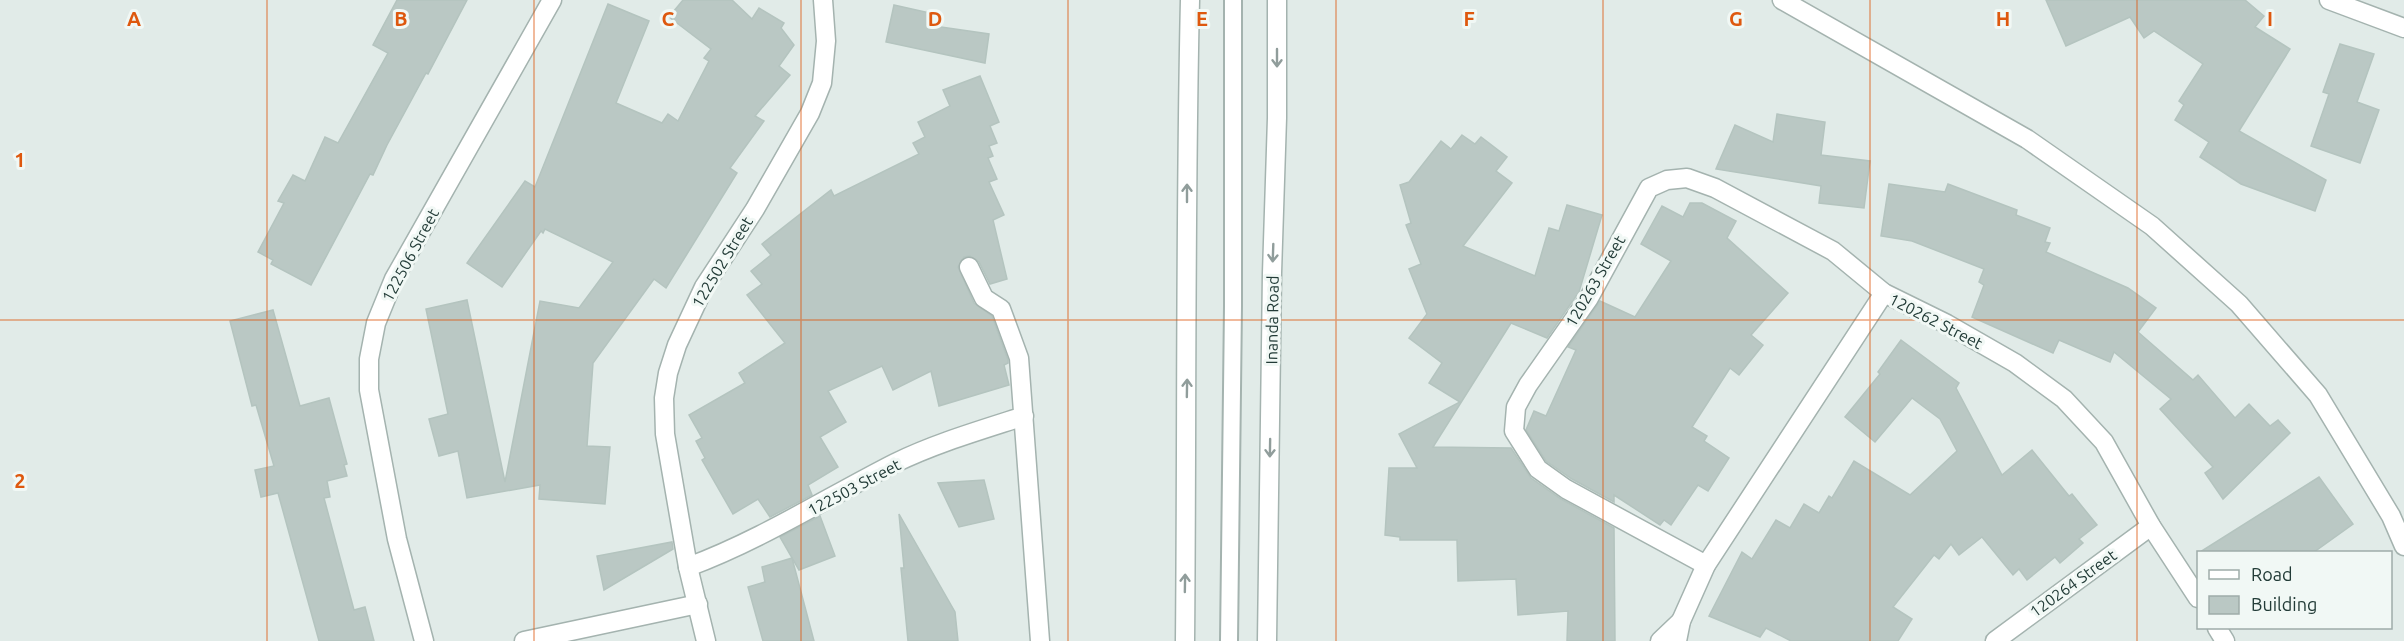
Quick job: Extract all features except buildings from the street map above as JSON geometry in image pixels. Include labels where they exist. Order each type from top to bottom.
[{"type":"street","name":"122506 Street","points":[[424,641],[397,539],[374,424],[369,380],[369,359],[374,332],[394,279],[552,0]]},
{"type":"street","name":"122502 Street","points":[[706,641],[688,567],[665,434],[664,398],[668,373],[677,345],[704,287],[755,209],[810,113],[822,83],[826,41],[823,0]]},
{"type":"street","points":[[1185,641],[1188,356],[1187,143],[1190,0]]},
{"type":"street","name":"Inanda Road","points":[[1267,641],[1272,273],[1277,118],[1277,0]]},
{"type":"street","points":[[1782,0],[2027,139],[2152,226],[2239,304],[2318,395],[2391,516],[2404,546]]},
{"type":"street","points":[[2329,0],[2404,28]]},
{"type":"street","name":"120263 Street","points":[[1706,565],[1566,489],[1538,469],[1514,431],[1516,407],[1528,385],[1589,298],[1649,188],[1667,180],[1687,178],[1715,188],[1833,251],[1884,293]]},
{"type":"street","points":[[969,267],[984,298],[1001,309],[1019,358],[1040,641]]},
{"type":"street","name":"120262 Street","points":[[1677,641],[1682,621],[1706,565],[1884,293],[1947,324],[2015,363],[2064,399],[2104,442],[2151,526],[2197,595]]},
{"type":"street","name":"122503 Street","points":[[688,567],[746,543],[896,463],[1024,416]]},
{"type":"street","name":"120264 Street","points":[[1995,641],[2151,526]]},
{"type":"street","points":[[524,641],[698,604]]},
{"type":"street","points":[[1660,641],[1682,621]]},
{"type":"lane","points":[[1229,641],[1233,306],[1233,0]]}]
